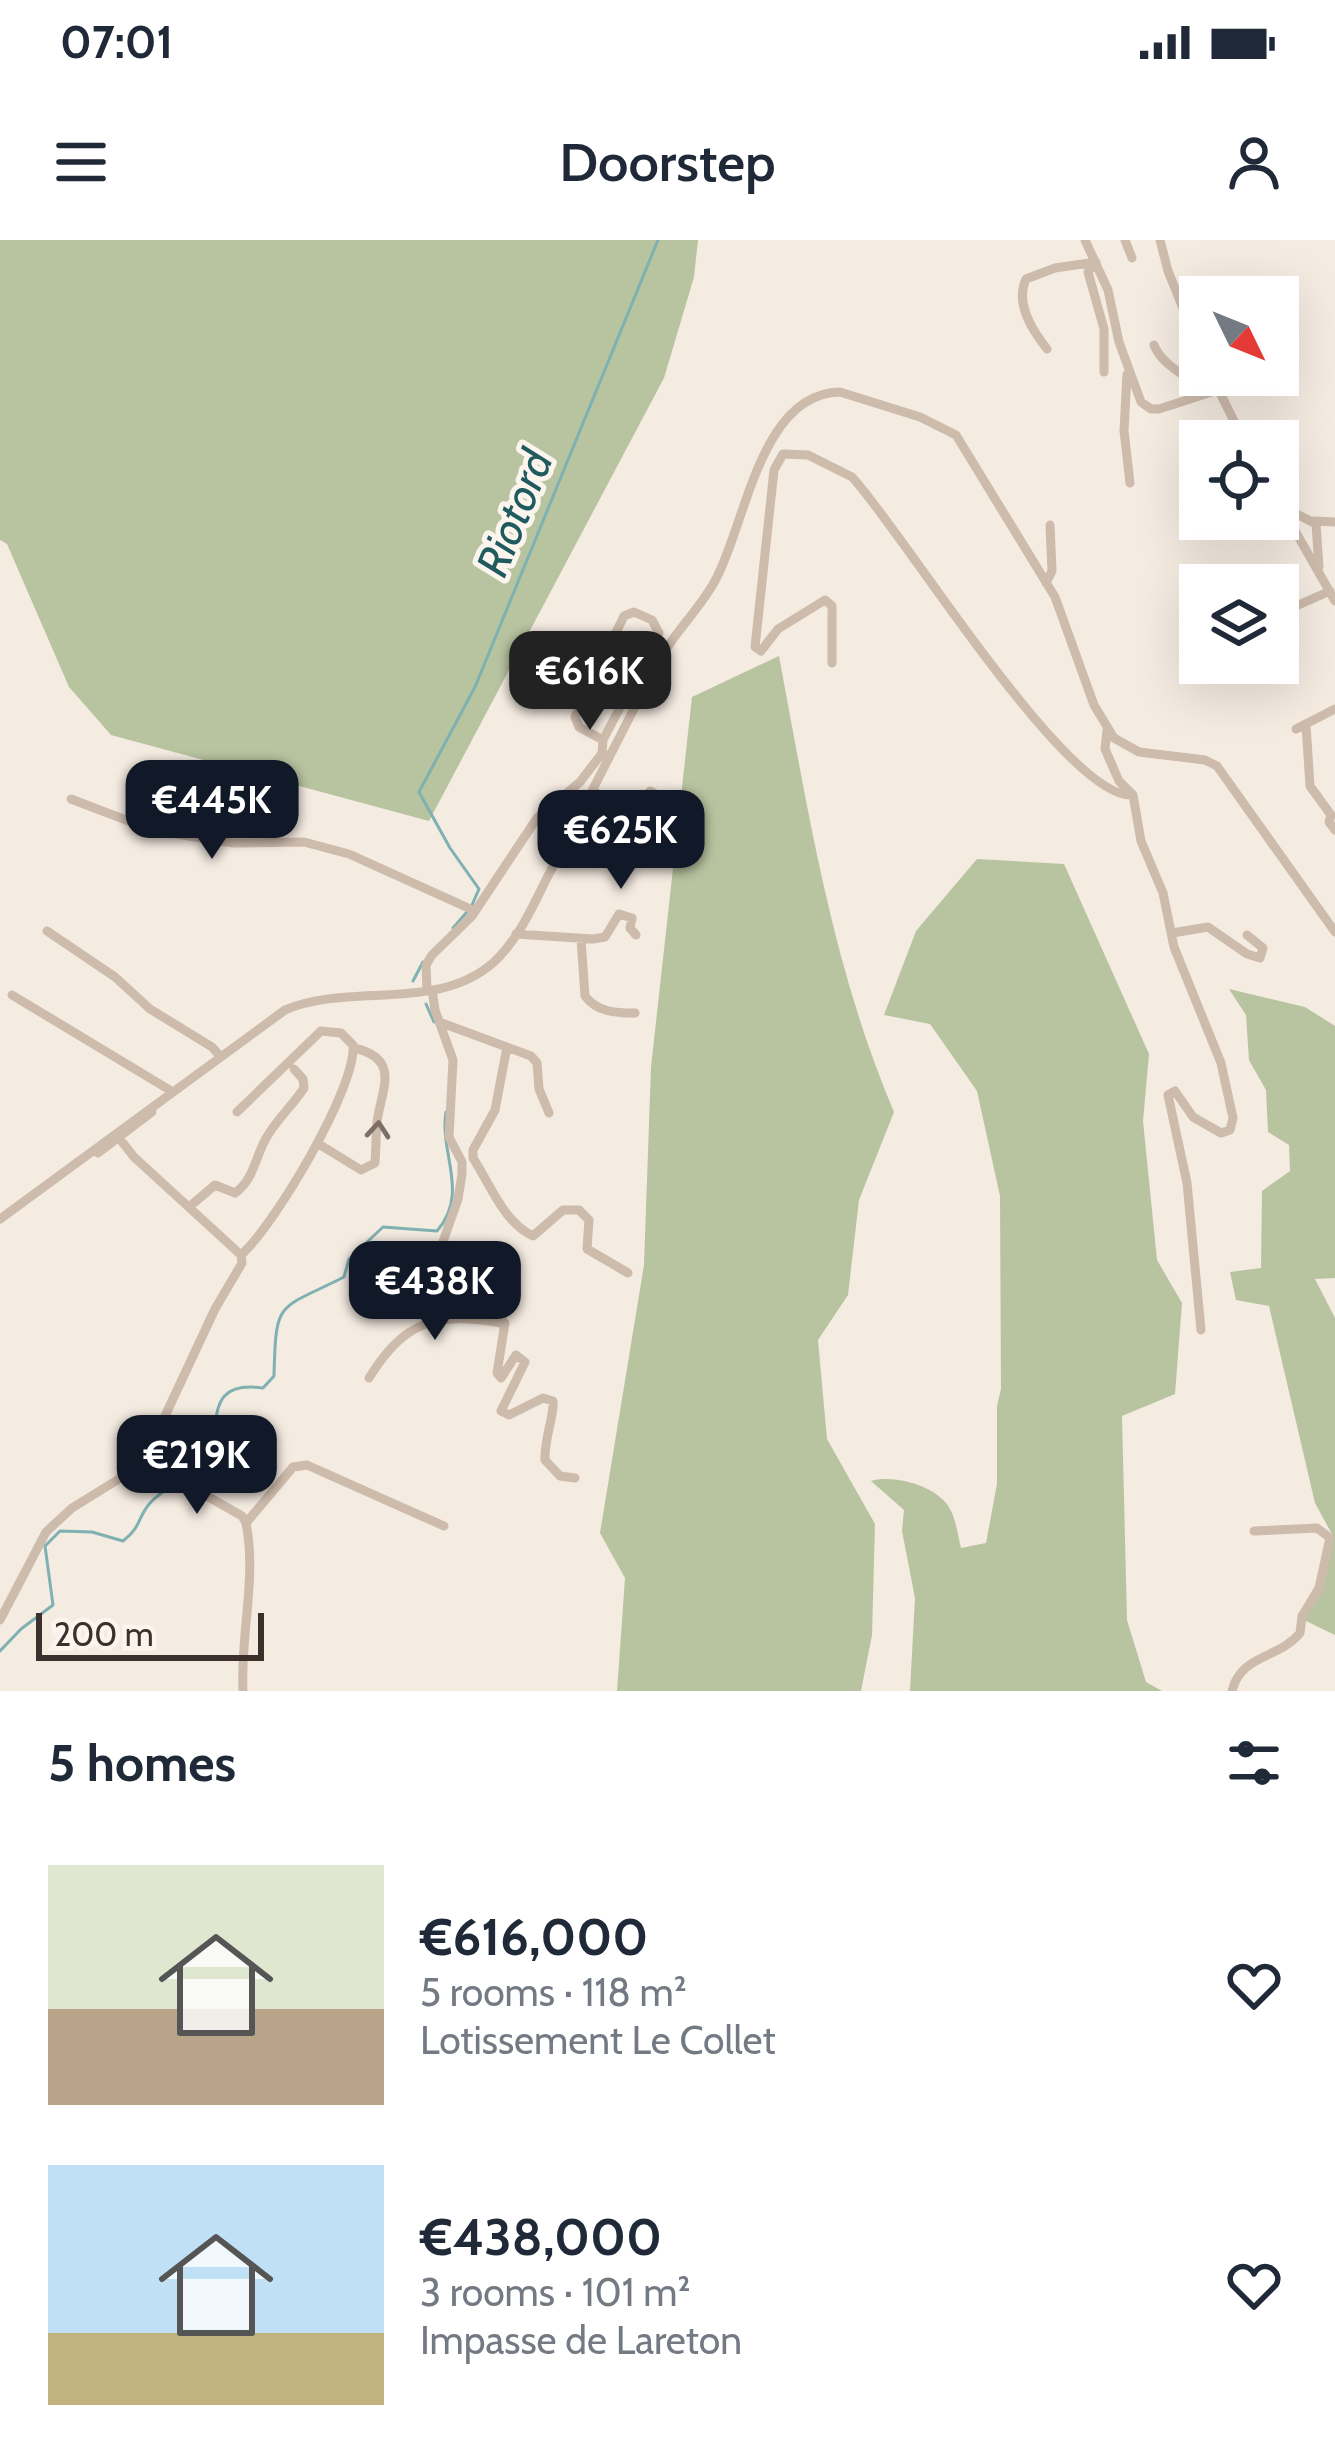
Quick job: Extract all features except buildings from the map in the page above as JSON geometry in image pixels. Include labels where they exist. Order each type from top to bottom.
[{"type":"street","points":[[1074,240],[1086,242],[1108,290],[1142,402],[1150,409],[1184,396]]},
{"type":"street","points":[[1125,240],[1132,257]]},
{"type":"street","points":[[1160,240],[1179,298]]},
{"type":"street","points":[[1047,349],[1024,309],[1022,286],[1031,275],[1096,262]]},
{"type":"street","points":[[1096,262],[1088,272],[1088,282],[1104,329],[1104,372]]},
{"type":"street","points":[[1154,346],[1179,370]]},
{"type":"street","points":[[1128,368],[1124,431],[1130,483]]},
{"type":"street","points":[[0,1219],[292,1007],[430,990],[466,981],[501,955],[534,903],[593,790],[604,759],[666,650],[716,580],[776,434],[800,404],[817,395],[840,392],[950,429],[1046,583],[1107,730],[1139,752],[1205,760],[1217,766],[1335,932]]},
{"type":"street","points":[[832,663],[832,607],[825,600],[778,629],[761,651],[755,647],[772,482],[783,454],[808,455],[853,477],[1030,715],[1093,777],[1124,796],[1133,795]]},
{"type":"street","points":[[1299,514],[1310,520],[1335,522]]},
{"type":"street","points":[[1299,526],[1310,520]]},
{"type":"street","points":[[1310,520],[1329,584]]},
{"type":"street","points":[[1046,583],[1052,571],[1049,525]]},
{"type":"street","points":[[1302,540],[1313,539],[1317,533]]},
{"type":"street","points":[[1299,535],[1329,584]]},
{"type":"street","points":[[1299,602],[1329,584]]},
{"type":"street","points":[[505,1323],[439,1252],[458,1199],[462,1162],[449,1137],[453,1060],[426,965],[537,818],[604,759],[603,740],[659,633],[652,620],[634,613],[624,616],[575,717],[579,727],[603,740]]},
{"type":"street","points":[[1335,709],[1301,727],[1310,786],[1333,814],[1329,822],[1335,830]]},
{"type":"street","points":[[1107,730],[1105,748],[1119,781],[1133,795],[1141,841],[1163,892],[1195,1002],[1222,1063],[1234,1124],[1221,1133],[1192,1118],[1175,1091],[1168,1095],[1187,1183],[1201,1330]]},
{"type":"street","points":[[593,790],[626,817],[650,791],[659,796]]},
{"type":"street","points":[[71,799],[152,830],[233,843],[304,842],[349,854],[472,909]]},
{"type":"street","points":[[516,934],[605,937],[619,914],[629,914],[629,928],[636,935]]},
{"type":"street","points":[[1172,933],[1208,927],[1260,958],[1263,948],[1247,935]]},
{"type":"street","points":[[47,932],[220,1056]]},
{"type":"street","points":[[581,939],[585,996],[596,1007],[634,1013]]},
{"type":"street","points":[[13,995],[173,1092]]},
{"type":"street","points":[[441,1023],[531,1056],[538,1064],[539,1089],[549,1113]]},
{"type":"street","points":[[237,1112],[322,1031],[341,1033],[354,1048],[369,1053],[388,1082],[377,1122],[375,1163],[361,1170],[317,1143]]},
{"type":"street","points":[[507,1047],[495,1110],[473,1158],[503,1208],[525,1232],[541,1233],[563,1210],[579,1210],[589,1220],[587,1249],[628,1273]]},
{"type":"street","points":[[241,1255],[257,1240],[317,1143],[347,1081],[354,1048]]},
{"type":"street","points":[[189,1208],[215,1184],[240,1190],[271,1130],[304,1088],[303,1079],[293,1069]]},
{"type":"street","points":[[115,1137],[173,1092]]},
{"type":"street","points":[[0,1620],[46,1532],[72,1508],[118,1479],[150,1448],[215,1309],[242,1264],[241,1255],[115,1137]]},
{"type":"street","points":[[369,1378],[394,1342],[428,1322],[460,1317],[505,1323]]},
{"type":"street","points":[[505,1323],[497,1373],[501,1378],[506,1375],[516,1355],[525,1362],[501,1411],[509,1415],[543,1398],[553,1401],[555,1408],[545,1430],[545,1460],[560,1476],[575,1478]]},
{"type":"street","points":[[150,1448],[200,1492],[246,1523],[243,1691]]},
{"type":"street","points":[[246,1523],[293,1467],[302,1464],[444,1526]]},
{"type":"street","points":[[1232,1691],[1244,1668],[1279,1652],[1300,1633],[1304,1610],[1319,1588],[1330,1538],[1317,1528],[1254,1531]]},
{"type":"green space","points":[[0,240],[698,240],[694,277],[664,378],[429,821],[111,735],[69,687],[7,544],[0,540]]},
{"type":"green space","points":[[779,656],[838,945],[894,1112],[859,1200],[848,1295],[818,1340],[827,1439],[875,1524],[872,1635],[861,1691],[617,1691],[625,1578],[600,1533],[644,1265],[651,1067],[692,697]]},
{"type":"green space","points":[[977,859],[1064,864],[1149,1054],[1143,1121],[1157,1260],[1182,1303],[1175,1394],[1122,1416],[1127,1620],[1146,1682],[1162,1691],[910,1691],[915,1598],[902,1531],[904,1510],[871,1481],[891,1479],[926,1488],[950,1509],[961,1548],[986,1543],[997,1484],[1001,1389],[1000,1196],[977,1091],[930,1024],[884,1015],[916,931]]},
{"type":"green space","points":[[1229,989],[1305,1007],[1335,1026],[1335,1278],[1315,1279],[1335,1318],[1335,1635],[1306,1621],[1304,1614],[1321,1589],[1333,1536],[1315,1503],[1269,1306],[1236,1300],[1230,1272],[1261,1268],[1262,1191],[1290,1171],[1289,1145],[1268,1132],[1266,1090],[1249,1060],[1246,1015]]},
{"type":"waterway","name":"Riotord","points":[[472,905],[479,889],[419,792],[475,687],[658,240]]},
{"type":"waterway","name":"Riotord","points":[[453,928],[467,912]]},
{"type":"waterway","name":"Riotord","points":[[413,981],[423,962]]},
{"type":"waterway","name":"Riotord","points":[[426,1004],[434,1022]]},
{"type":"waterway","name":"Riotord","points":[[0,1651],[53,1605],[45,1546],[60,1531],[92,1532],[123,1541],[156,1497],[203,1463],[221,1400],[242,1387],[263,1388],[274,1376],[276,1332],[285,1310],[344,1277],[349,1259],[383,1227],[437,1231],[447,1217],[453,1187],[446,1112]]}]
